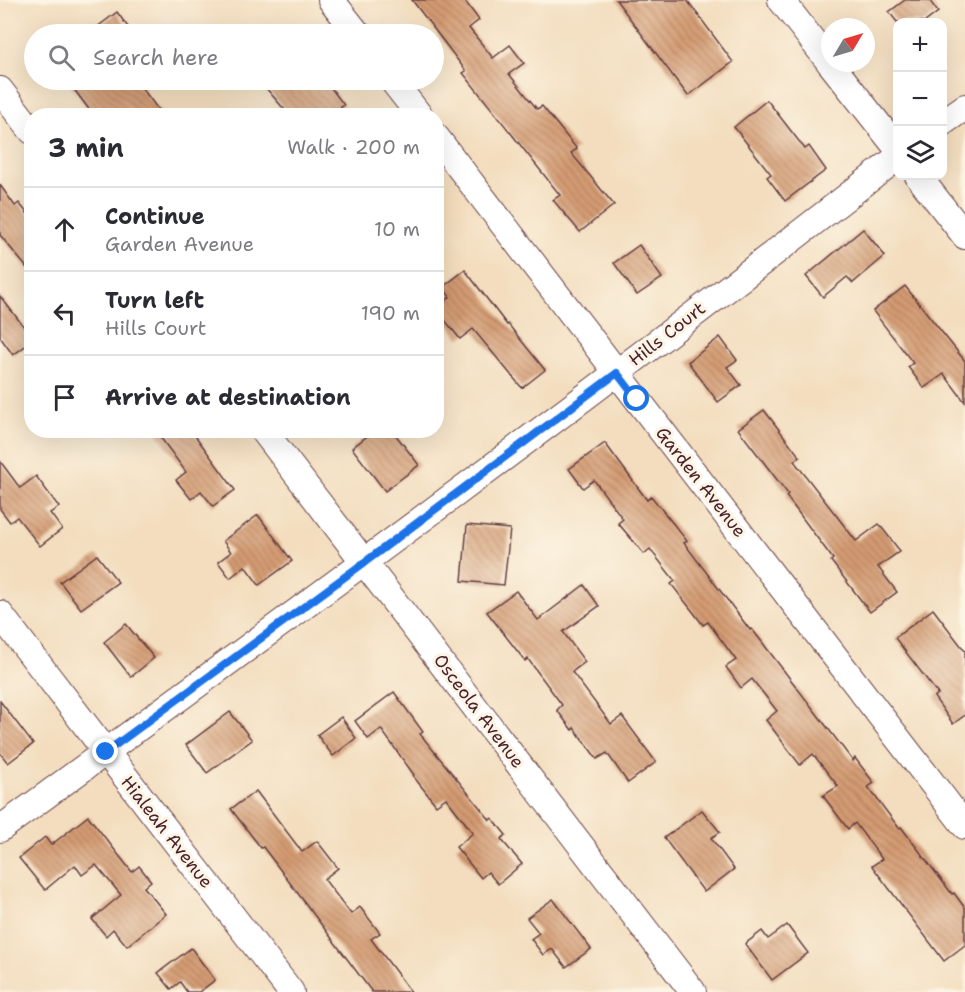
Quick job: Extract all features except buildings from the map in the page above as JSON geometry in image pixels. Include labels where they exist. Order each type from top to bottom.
[{"type":"street","points":[[331,0],[350,24]]},
{"type":"street","points":[[781,0],[821,51]]},
{"type":"street","points":[[837,72],[893,144]]},
{"type":"street","points":[[0,90],[24,120]]},
{"type":"street","points":[[400,90],[414,108]]},
{"type":"street","points":[[947,120],[965,107]]},
{"type":"street","name":"Garden Avenue","points":[[444,147],[965,826]]},
{"type":"street","name":"Hills Court","points":[[0,829],[365,562],[617,373],[893,160]]},
{"type":"street","points":[[921,180],[965,236]]},
{"type":"street","name":"Osceola Avenue","points":[[269,438],[693,992]]},
{"type":"street","name":"Hialeah Avenue","points":[[0,614],[291,992]]},
{"type":"route","points":[[106,752],[617,373],[637,399]]}]
